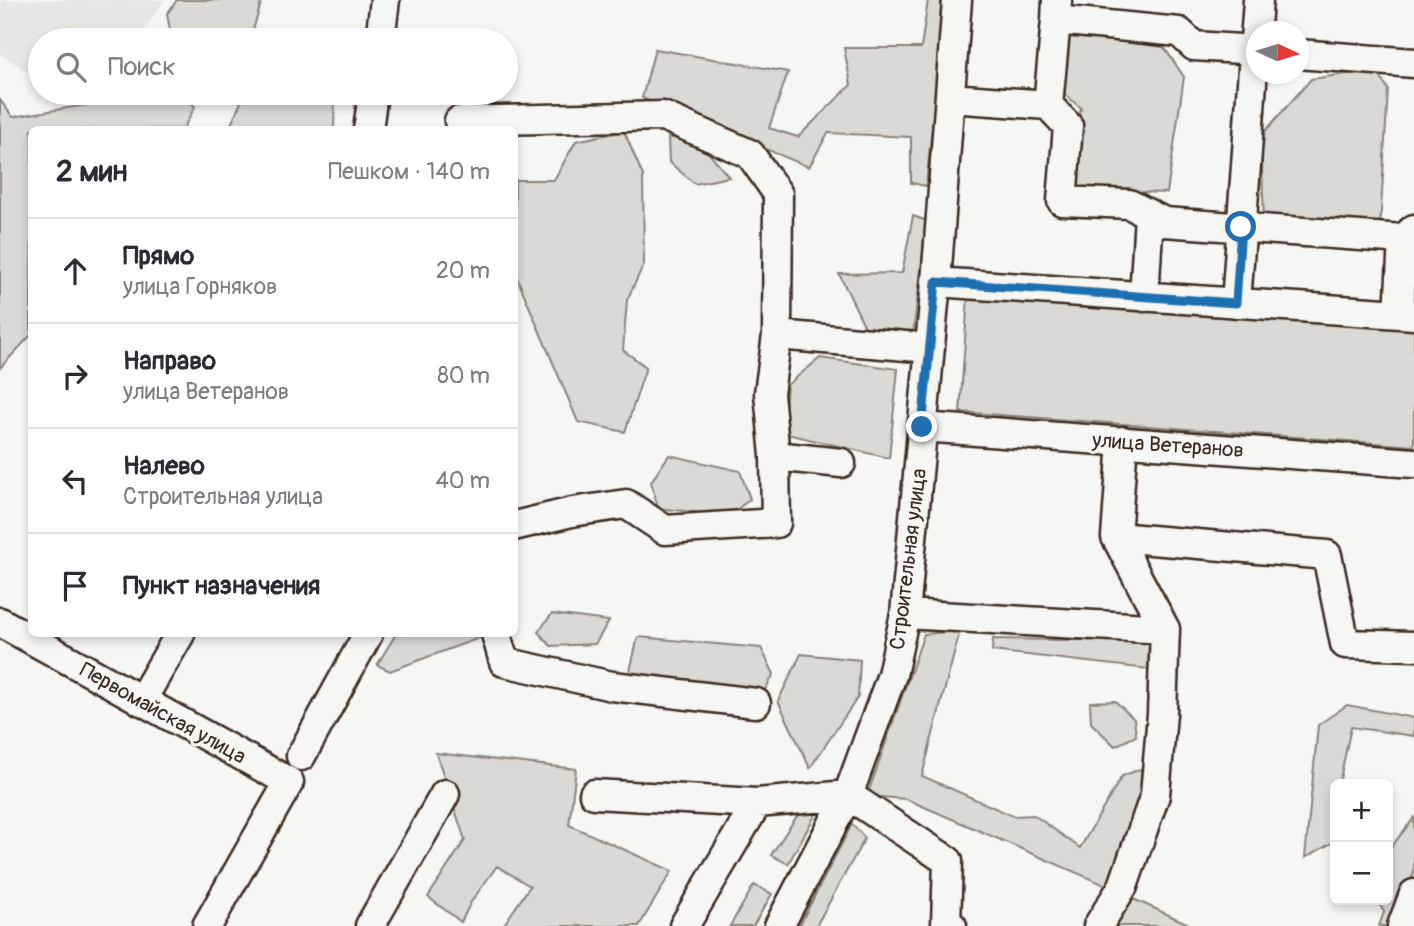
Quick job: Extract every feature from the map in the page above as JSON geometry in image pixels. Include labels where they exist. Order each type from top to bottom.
[{"type":"street","points":[[382,28],[385,0]]},
{"type":"street","name":"Строительная улица","points":[[779,926],[848,795],[892,675],[905,614],[936,282],[957,0]]},
{"type":"street","points":[[1257,21],[1258,0]]},
{"type":"street","points":[[1048,105],[1056,10],[1179,32],[1194,46],[1246,49]]},
{"type":"street","points":[[1309,55],[1414,63]]},
{"type":"street","points":[[1236,303],[1252,84]]},
{"type":"street","points":[[936,282],[1406,314],[1408,234],[1164,222],[1129,205],[1062,201],[1068,126],[1048,105],[950,98]]},
{"type":"street","points":[[369,126],[371,105]]},
{"type":"street","points":[[459,121],[663,116],[750,154],[778,194],[777,335],[769,393],[775,456],[776,523],[665,530],[626,504],[572,512],[518,525]]},
{"type":"street","points":[[1144,296],[1149,215]]},
{"type":"street","points":[[777,335],[929,348]]},
{"type":"street","name":"улица Ветеранов","points":[[922,427],[1414,463]]},
{"type":"street","points":[[1097,926],[1123,886],[1155,795],[1162,714],[1165,629],[1116,537],[1123,441]]},
{"type":"street","points":[[775,456],[841,463]]},
{"type":"street","points":[[1116,537],[1327,555],[1345,643],[1414,646]]},
{"type":"street","points":[[905,614],[1165,629]]},
{"type":"street","name":"Первомайская улица","points":[[0,622],[289,782],[207,926]]},
{"type":"street","points":[[141,701],[178,637]]},
{"type":"street","points":[[301,755],[367,637]]},
{"type":"street","points":[[497,637],[504,662],[612,686],[756,703]]},
{"type":"street","points":[[370,926],[445,793]]},
{"type":"street","points":[[594,794],[757,803],[848,795],[948,861],[946,925],[952,926]]},
{"type":"street","points":[[684,926],[757,803]]},
{"type":"street","points":[[1402,926],[1414,894]]},
{"type":"shaded area","points":[[1,0],[165,0],[145,28],[28,28],[28,72],[0,54]]},
{"type":"shaded area","points":[[177,0],[262,0],[254,28],[170,28],[167,14]]},
{"type":"shaded area","points":[[928,0],[945,0],[926,186],[911,183],[911,137],[828,133],[809,167],[642,98],[655,49],[788,72],[769,128],[798,137],[851,85],[844,48],[921,48]]},
{"type":"shaded area","points":[[1064,37],[1164,47],[1184,77],[1167,193],[1074,190],[1076,130],[1081,108],[1057,88]]},
{"type":"shaded area","points":[[1376,70],[1388,89],[1380,227],[1264,222],[1261,136],[1311,79]]},
{"type":"shaded area","points":[[0,100],[13,117],[86,105],[195,107],[185,126],[28,126],[28,338],[0,368]]},
{"type":"shaded area","points":[[240,105],[335,105],[334,126],[230,126]]},
{"type":"shaded area","points":[[624,131],[643,176],[644,264],[627,300],[623,350],[646,367],[625,432],[578,422],[518,280],[518,180],[554,180],[576,141]]},
{"type":"shaded area","points":[[668,137],[702,145],[729,177],[695,184],[669,162]]},
{"type":"shaded area","points":[[913,216],[927,221],[913,334],[865,327],[839,274],[902,273]]},
{"type":"shaded area","points":[[968,296],[1414,325],[1414,446],[960,412]]},
{"type":"shaded area","points":[[820,358],[898,369],[889,458],[783,433],[787,385]]},
{"type":"shaded area","points":[[669,455],[740,471],[750,499],[729,516],[658,508],[651,482]]},
{"type":"shaded area","points":[[552,614],[609,621],[595,644],[551,646],[538,632]]},
{"type":"shaded area","points":[[960,631],[922,776],[1013,816],[1034,815],[1080,848],[1122,776],[1151,765],[1114,889],[906,799],[867,796],[924,634]]},
{"type":"shaded area","points":[[394,637],[479,637],[390,671],[377,665]]},
{"type":"shaded area","points":[[638,637],[761,648],[774,674],[763,693],[629,675]]},
{"type":"shaded area","points":[[993,639],[1152,641],[1148,669],[992,651]]},
{"type":"shaded area","points":[[801,654],[860,660],[858,697],[810,768],[778,701]]},
{"type":"shaded area","points":[[1115,701],[1134,719],[1136,736],[1115,746],[1091,723],[1090,702]]},
{"type":"shaded area","points":[[1347,705],[1414,718],[1414,736],[1351,727],[1340,779],[1330,779],[1330,844],[1305,858],[1318,725]]},
{"type":"shaded area","points":[[436,753],[576,769],[569,825],[672,871],[639,926],[503,926],[530,886],[497,866],[471,902],[461,922],[428,897],[465,840]]},
{"type":"shaded area","points":[[803,807],[817,812],[788,864],[771,855]]},
{"type":"shaded area","points":[[1414,818],[1414,872],[1393,926],[1379,926],[1384,912],[1380,905],[1393,905],[1393,845]]},
{"type":"shaded area","points":[[852,824],[865,838],[816,926],[799,926]]},
{"type":"shaded area","points":[[754,885],[772,894],[753,926],[730,926]]},
{"type":"shaded area","points":[[1129,897],[1193,926],[1112,926]]},
{"type":"route","points":[[922,427],[936,282],[1236,303],[1241,227]]}]
